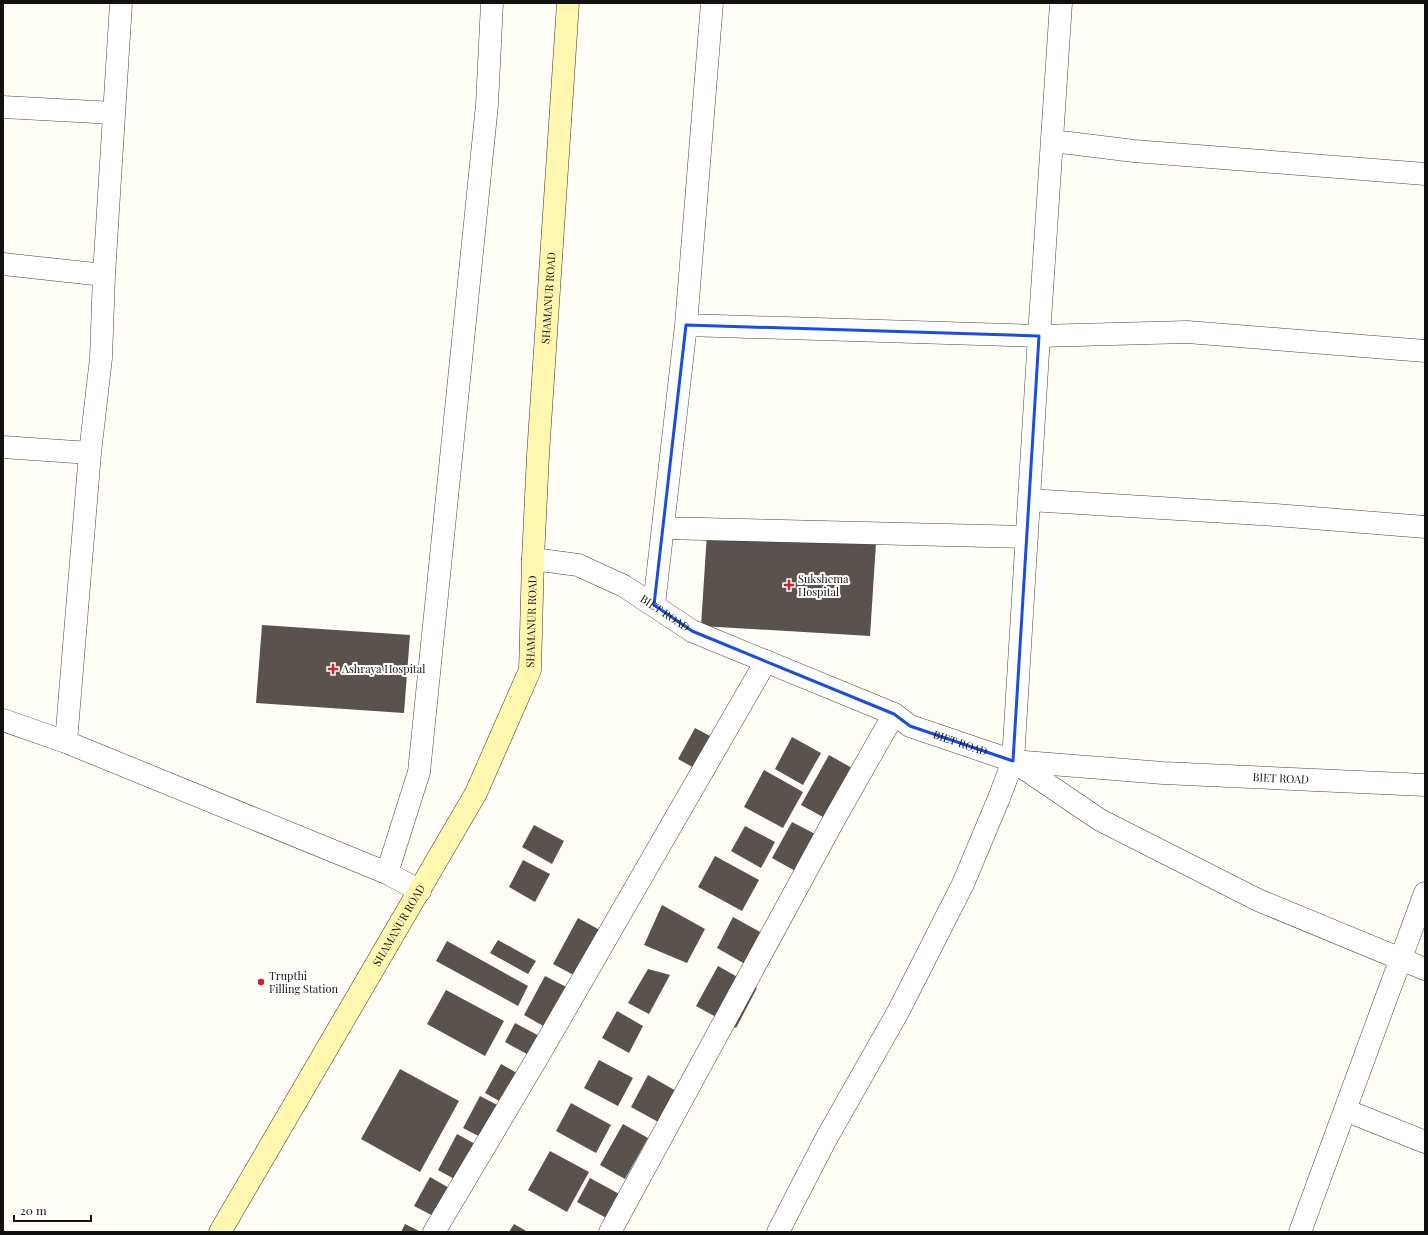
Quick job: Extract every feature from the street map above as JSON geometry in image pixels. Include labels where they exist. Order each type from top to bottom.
[{"type":"main road","name":"SHAMANUR ROAD","points":[[220,1232],[476,793],[530,670],[538,455],[568,3]]},
{"type":"street","points":[[66,742],[90,453],[102,358],[104,275],[121,3]]},
{"type":"street","points":[[386,873],[419,772],[487,105],[492,3]]},
{"type":"street","points":[[654,605],[686,325],[712,3]]},
{"type":"street","points":[[778,1232],[826,1139],[898,1012],[963,884],[1013,761],[1061,3]]},
{"type":"street","points":[[3,107],[114,113]]},
{"type":"street","points":[[1053,142],[1134,151],[1425,174]]},
{"type":"street","points":[[3,264],[104,275]]},
{"type":"street","points":[[686,325],[1039,336],[1187,332],[1425,351]]},
{"type":"street","points":[[3,447],[90,453]]},
{"type":"street","points":[[1030,500],[1276,515],[1425,527]]},
{"type":"street","points":[[662,528],[1027,537]]},
{"type":"street","name":"BIET ROAD","points":[[533,559],[578,565],[624,586],[692,631],[894,714],[910,726],[1013,761],[1163,773],[1425,785]]},
{"type":"street","points":[[434,1232],[539,1055],[766,661]]},
{"type":"street","points":[[610,1232],[835,818],[894,714]]},
{"type":"street","points":[[3,720],[66,742],[386,873],[420,891]]},
{"type":"street","points":[[1013,761],[1100,820],[1258,900],[1425,969]]},
{"type":"street","points":[[1300,1232],[1425,894]]},
{"type":"street","points":[[1345,1110],[1425,1142]]},
{"type":"highlighted area","points":[[686,325],[1039,336],[1013,761],[910,726],[894,714],[692,631],[654,605]]},
{"type":"building","name":"Sukshema Hospital","points":[[707,533],[876,543],[870,636],[701,626]]},
{"type":"building","name":"Ashraya Hospital","points":[[262,625],[410,635],[404,713],[256,703]]},
{"type":"building","points":[[695,728],[729,746],[712,778],[678,759]]},
{"type":"building","points":[[792,737],[821,753],[803,785],[775,769]]},
{"type":"building","points":[[829,755],[859,772],[832,822],[801,805]]},
{"type":"building","points":[[764,770],[803,792],[783,828],[744,807]]},
{"type":"building","points":[[792,822],[817,835],[797,872],[772,858]]},
{"type":"building","points":[[534,825],[564,841],[552,864],[522,847]]},
{"type":"building","points":[[745,826],[775,842],[761,868],[731,851]]},
{"type":"building","points":[[715,856],[759,880],[742,911],[698,887]]},
{"type":"building","points":[[523,860],[550,874],[535,902],[509,887]]},
{"type":"building","points":[[662,905],[705,929],[687,963],[644,945]]},
{"type":"building","points":[[733,917],[762,933],[745,964],[717,948]]},
{"type":"building","points":[[578,918],[607,934],[583,980],[553,964]]},
{"type":"building","points":[[498,940],[536,961],[528,974],[490,953]]},
{"type":"building","points":[[447,941],[528,986],[518,1006],[436,961]]},
{"type":"building","points":[[718,966],[757,988],[736,1028],[696,1006]]},
{"type":"building","points":[[648,969],[670,975],[649,1014],[628,1003]]},
{"type":"building","points":[[545,976],[574,991],[552,1031],[524,1015]]},
{"type":"building","points":[[446,990],[504,1021],[485,1056],[427,1024]]},
{"type":"building","points":[[617,1011],[643,1026],[629,1053],[602,1038]]},
{"type":"building","points":[[515,1023],[547,1040],[536,1059],[505,1042]]},
{"type":"building","points":[[599,1060],[633,1078],[618,1106],[584,1088]]},
{"type":"building","points":[[501,1064],[526,1078],[510,1107],[485,1093]]},
{"type":"building","points":[[400,1069],[459,1101],[420,1172],[361,1139]]},
{"type":"building","points":[[648,1075],[678,1092],[660,1123],[631,1107]]},
{"type":"building","points":[[480,1096],[505,1109],[488,1141],[463,1128]]},
{"type":"building","points":[[571,1103],[611,1125],[596,1153],[556,1131]]},
{"type":"building","points":[[623,1124],[648,1138],[625,1179],[600,1165]]},
{"type":"building","points":[[457,1134],[486,1150],[467,1186],[438,1170]]},
{"type":"building","points":[[550,1151],[589,1172],[567,1212],[528,1190]]},
{"type":"building","points":[[430,1177],[458,1193],[443,1221],[414,1206]]},
{"type":"building","points":[[590,1178],[623,1196],[610,1220],[577,1202]]},
{"type":"building","points":[[405,1224],[421,1232],[401,1232]]},
{"type":"building","points":[[514,1224],[528,1232],[509,1232]]},
{"type":"place","name":"Sukshema Hospital","points":[[789,585]]},
{"type":"place","name":"Ashraya Hospital","points":[[333,669]]},
{"type":"place","name":"Trupthi Filling Station","points":[[261,982]]}]
